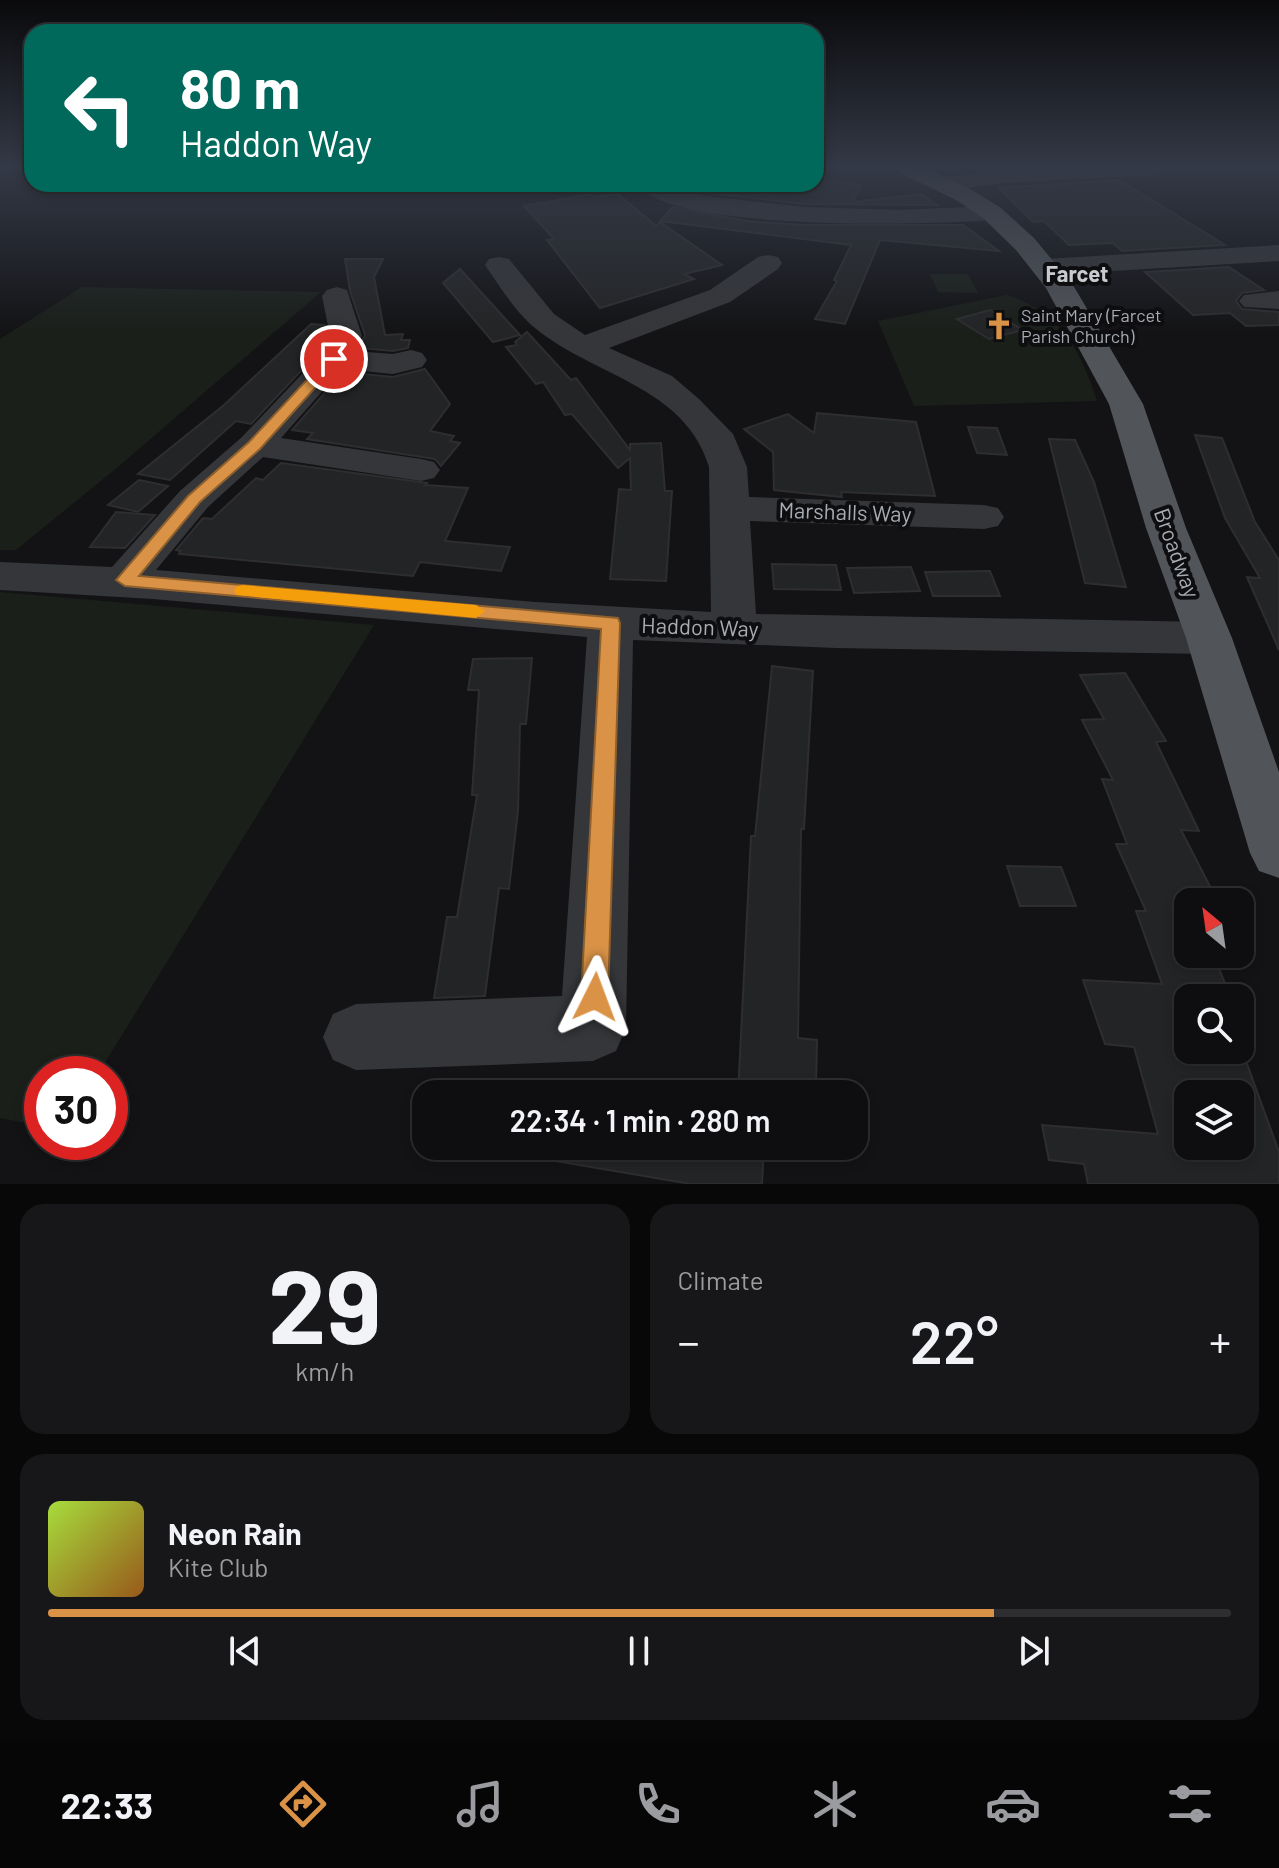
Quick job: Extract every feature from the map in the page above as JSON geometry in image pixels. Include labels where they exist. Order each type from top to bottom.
[{"type":"main road","name":"Broadway","points":[[1004,223],[1059,285],[1126,404],[1166,528],[1209,638],[1279,853]]},
{"type":"street","points":[[1045,267],[1266,254],[1279,273]]},
{"type":"street","points":[[582,347],[720,296],[768,263]]},
{"type":"street","points":[[499,265],[543,320],[582,347],[660,383],[720,442],[728,467],[734,629]]},
{"type":"street","points":[[125,580],[194,499],[255,445],[334,359],[346,336],[334,303]]},
{"type":"street","points":[[334,359],[393,364],[411,360]]},
{"type":"street","points":[[255,445],[403,462]]},
{"type":"street","name":"Marshalls Way","points":[[729,508],[966,510]]},
{"type":"street","name":"Haddon Way","points":[[0,576],[125,580],[611,623],[734,629],[1209,638]]},
{"type":"street","points":[[356,1037],[593,1028],[611,623]]},
{"type":"shaded area","points":[[930,274],[968,274],[978,293],[938,292]]},
{"type":"shaded area","points":[[82,287],[321,292],[118,467],[16,550],[0,550],[0,339]]},
{"type":"shaded area","points":[[1007,295],[1041,312],[1066,335],[1083,365],[1097,401],[914,406],[878,321]]},
{"type":"shaded area","points":[[0,592],[374,625],[109,1056],[24,1056],[24,1123],[0,1118]]},
{"type":"building","points":[[540,223],[653,223],[656,226],[662,223],[722,265],[684,274],[694,279],[600,308],[547,240],[554,239]]},
{"type":"building","points":[[678,223],[963,225],[999,251],[880,240],[845,324],[815,319],[837,281],[834,280],[851,245]]},
{"type":"building","points":[[1046,223],[1190,223],[1225,245],[1122,251],[1113,243],[1069,245]]},
{"type":"building","points":[[345,259],[383,259],[374,277],[385,335],[403,334],[401,340],[410,340],[408,348],[393,351],[359,348],[365,335],[350,291]]},
{"type":"building","points":[[1229,267],[1264,290],[1242,293],[1236,301],[1242,309],[1279,312],[1279,325],[1246,326],[1230,313],[1193,315],[1145,272]]},
{"type":"building","points":[[460,269],[520,335],[493,342],[443,283]]},
{"type":"building","points":[[990,310],[1023,330],[989,339],[957,319]]},
{"type":"building","points":[[311,324],[325,325],[327,336],[318,353],[251,424],[236,421],[170,480],[138,474],[224,405]]},
{"type":"building","points":[[527,332],[571,380],[576,378],[630,450],[630,444],[661,443],[665,491],[672,491],[666,581],[610,579],[619,489],[631,490],[630,458],[618,468],[572,414],[565,415],[543,382],[536,384],[506,347],[517,345],[515,342]]},
{"type":"building","points":[[425,369],[450,404],[430,431],[454,436],[450,441],[460,443],[441,466],[435,459],[307,439],[313,433],[292,430],[343,372],[393,377]]},
{"type":"building","points":[[817,413],[916,422],[935,496],[841,492],[842,497],[774,490],[773,452],[744,429],[788,414],[814,433]]},
{"type":"building","points":[[968,427],[997,428],[1007,455],[977,453]]},
{"type":"building","points":[[1195,435],[1222,438],[1255,522],[1279,560],[1279,650],[1247,577],[1260,578],[1225,518]]},
{"type":"building","points":[[1049,439],[1075,440],[1094,482],[1126,587],[1085,583]]},
{"type":"building","points":[[281,463],[427,483],[425,485],[468,488],[445,541],[510,547],[501,571],[420,562],[413,576],[179,554],[181,551],[176,550],[203,518],[212,519],[256,478],[263,480]]},
{"type":"building","points":[[139,480],[168,486],[138,512],[108,505]]},
{"type":"building","points":[[116,512],[155,515],[125,548],[90,547]]},
{"type":"building","points":[[772,564],[836,565],[841,590],[774,589]]},
{"type":"building","points":[[911,567],[920,591],[854,593],[847,568]]},
{"type":"building","points":[[990,571],[1000,596],[933,596],[925,572]]},
{"type":"building","points":[[532,658],[526,724],[520,724],[518,811],[509,889],[499,888],[485,996],[434,998],[447,917],[457,917],[477,795],[472,795],[479,690],[468,690],[473,659]]},
{"type":"building","points":[[772,666],[813,671],[804,829],[801,829],[798,1038],[817,1040],[816,1080],[739,1080],[751,836],[755,836]]},
{"type":"building","points":[[1125,673],[1166,741],[1156,742],[1199,831],[1181,830],[1211,888],[1174,888],[1174,968],[1219,968],[1225,984],[1174,984],[1174,1064],[1247,1064],[1253,1080],[1174,1080],[1174,1160],[1254,1160],[1254,1083],[1279,1152],[1279,1184],[1088,1184],[1084,1164],[1049,1160],[1042,1125],[1158,1134],[1134,1047],[1105,1044],[1083,980],[1162,984],[1136,911],[1146,911],[1116,844],[1127,844],[1102,779],[1113,780],[1082,720],[1104,719],[1080,675]]},
{"type":"building","points":[[1007,866],[1061,867],[1076,906],[1020,906]]},
{"type":"building","points":[[549,1160],[763,1160],[762,1184],[691,1184]]},
{"type":"slow traffic","points":[[243,591],[476,611]]},
{"type":"place","name":"Saint Mary (Farcet Parish Church)","points":[[999,326]]},
{"type":"district","name":"Farcet","points":[[1077,274]]},
{"type":"route","points":[[334,359],[255,445],[194,499],[125,580],[611,623],[595,997]]}]
